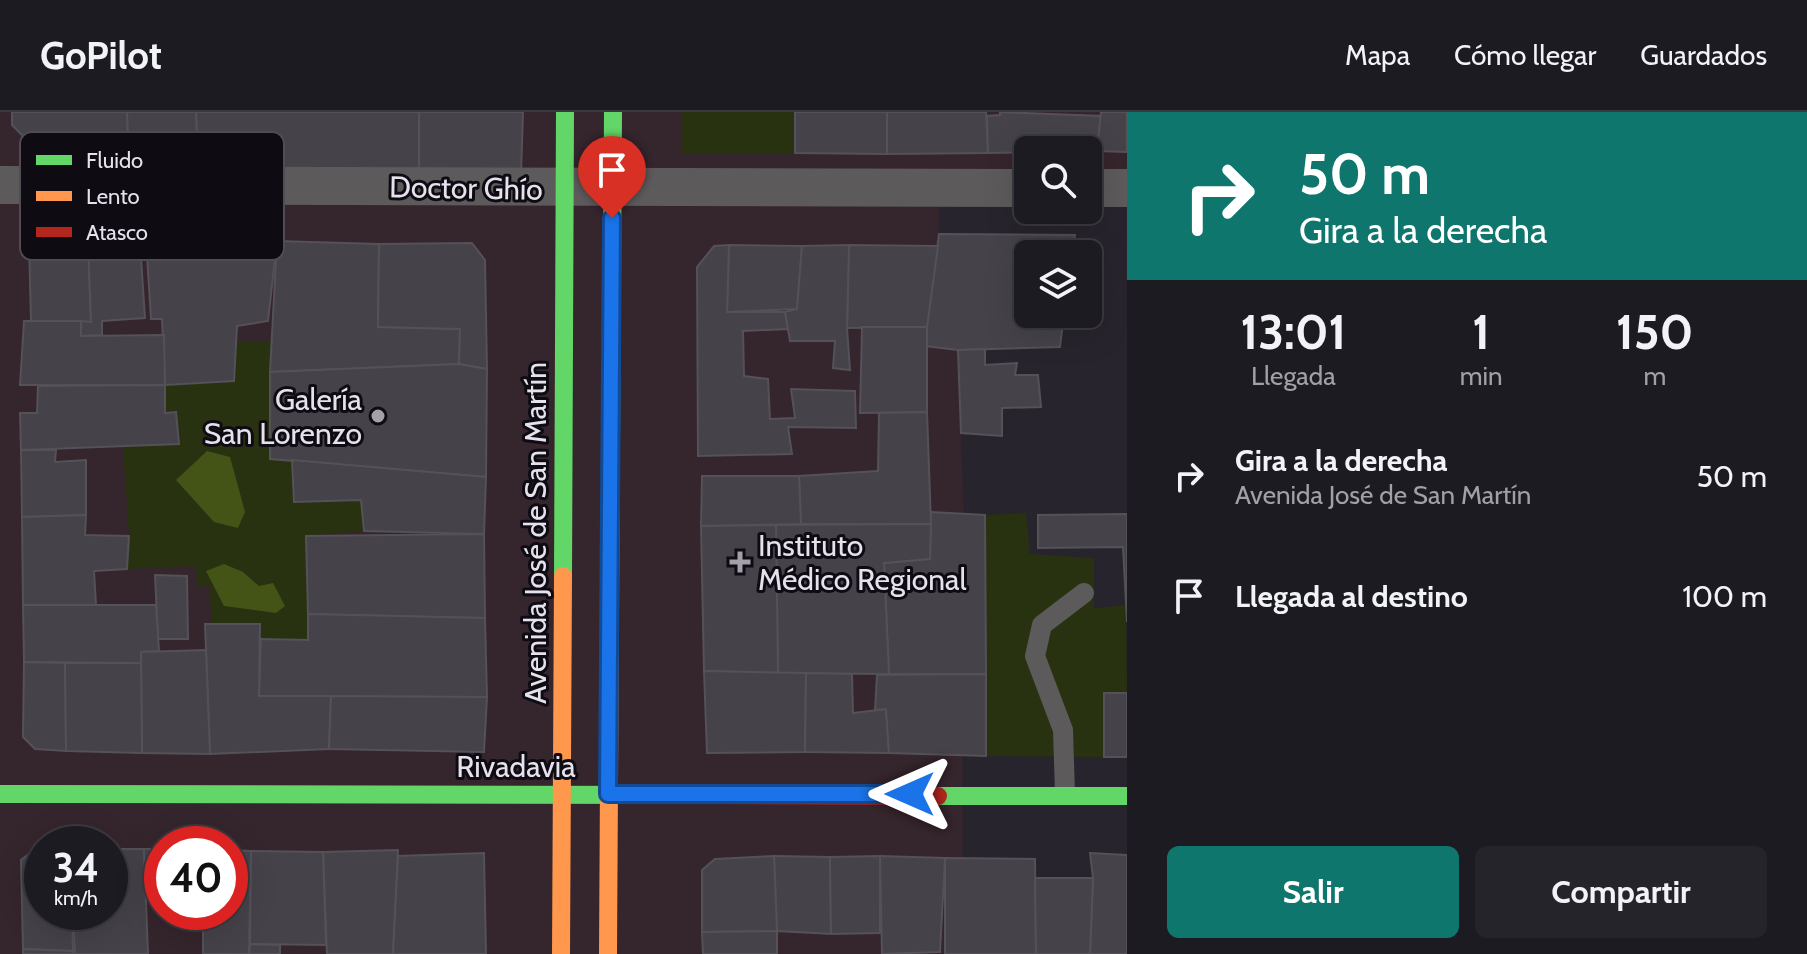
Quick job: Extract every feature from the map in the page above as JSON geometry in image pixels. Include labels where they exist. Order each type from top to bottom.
[{"type":"main road","name":"Avenida José de San Martín","points":[[561,954],[565,112]]},
{"type":"main road","points":[[608,954],[613,112]]},
{"type":"main road","name":"Rivadavia","points":[[0,794],[1127,796]]},
{"type":"street","name":"Doctor Ghío","points":[[0,185],[20,185]]},
{"type":"street","name":"Doctor Ghío","points":[[284,187],[1014,188]]},
{"type":"street","points":[[1102,188],[1127,188]]},
{"type":"lane","points":[[1065,794],[1063,730],[1035,656],[1042,625],[1084,593]]},
{"type":"shaded area","points":[[0,112],[1127,112],[1127,188],[1102,188],[1102,136],[1014,136],[1014,188],[940,188],[939,234],[958,350],[964,522],[962,954],[0,954]]},
{"type":"green space","points":[[682,112],[795,112],[795,153],[682,154]]},
{"type":"green space","points":[[236,342],[272,342],[270,458],[292,460],[294,502],[361,500],[364,531],[307,536],[308,640],[261,639],[259,624],[212,624],[209,585],[197,587],[196,566],[127,569],[129,535],[123,446],[179,444],[176,413],[165,413],[165,385],[233,381]]},
{"type":"green space","points":[[207,451],[230,457],[245,512],[238,528],[214,522],[176,480]]},
{"type":"green space","points":[[1026,513],[1030,554],[1094,558],[1094,608],[1126,605],[1127,693],[1104,694],[1104,757],[986,756],[985,515]]},
{"type":"green space","points":[[224,564],[243,572],[259,586],[273,583],[285,606],[276,613],[224,606],[206,571]]},
{"type":"building","points":[[12,112],[127,112],[128,132],[20,133],[12,125]]},
{"type":"building","points":[[127,112],[196,112],[197,132],[128,132]]},
{"type":"building","points":[[196,112],[419,112],[419,174],[284,172],[284,132],[197,132]]},
{"type":"building","points":[[419,112],[523,112],[521,175],[419,174]]},
{"type":"building","points":[[795,112],[887,112],[887,154],[795,153]]},
{"type":"building","points":[[887,112],[986,112],[988,153],[887,154]]},
{"type":"building","points":[[1000,112],[1101,116],[1099,136],[1014,136],[1014,153],[988,153],[987,116],[1000,115]]},
{"type":"building","points":[[1101,112],[1127,112],[1127,152],[1102,151],[1102,136],[1099,136]]},
{"type":"building","points":[[939,234],[1075,235],[1074,240],[1014,240],[1014,328],[1062,328],[1060,347],[958,350],[924,346]]},
{"type":"building","points":[[284,241],[379,244],[378,327],[460,329],[459,364],[270,372],[276,260],[284,260]]},
{"type":"building","points":[[472,243],[485,260],[487,369],[459,364],[460,329],[378,327],[379,244]]},
{"type":"building","points":[[729,245],[802,246],[797,309],[727,312]]},
{"type":"building","points":[[729,245],[727,312],[785,312],[788,329],[743,331],[744,376],[768,379],[770,419],[795,418],[791,389],[855,391],[856,428],[788,427],[792,454],[698,456],[697,267],[714,246]]},
{"type":"building","points":[[849,245],[938,246],[927,327],[847,328]]},
{"type":"building","points":[[849,245],[847,328],[850,370],[833,368],[835,341],[790,341],[785,312],[797,309],[802,246]]},
{"type":"building","points":[[29,260],[89,260],[91,322],[31,321]]},
{"type":"building","points":[[89,260],[141,260],[145,318],[102,321],[102,335],[81,336],[81,321],[91,322]]},
{"type":"building","points":[[147,260],[275,260],[268,321],[237,326],[234,381],[165,385],[162,319],[151,319]]},
{"type":"building","points":[[24,321],[81,321],[81,336],[164,335],[165,385],[20,385]]},
{"type":"building","points":[[862,327],[927,327],[927,412],[860,413]]},
{"type":"building","points":[[985,349],[985,365],[1017,363],[1015,375],[1038,375],[1041,407],[1002,408],[1002,436],[961,433],[958,350]]},
{"type":"building","name":"Galería San Lorenzo","points":[[459,364],[487,369],[486,477],[270,459],[270,372]]},
{"type":"building","points":[[165,385],[165,413],[176,412],[179,444],[21,450],[20,413],[37,413],[38,386]]},
{"type":"building","points":[[927,412],[931,524],[801,524],[799,476],[878,471],[879,413]]},
{"type":"building","points":[[21,450],[56,450],[55,462],[86,460],[86,515],[22,517]]},
{"type":"building","points":[[292,460],[486,477],[484,534],[364,531],[361,500],[294,502]]},
{"type":"building","points":[[702,476],[799,476],[801,524],[701,526]]},
{"type":"building","points":[[931,512],[985,515],[986,674],[889,674],[884,563],[930,559]]},
{"type":"building","points":[[1127,514],[1127,622],[1123,547],[1038,548],[1038,515]]},
{"type":"building","points":[[86,515],[85,535],[129,536],[127,569],[94,571],[96,605],[23,605],[22,517]]},
{"type":"building","points":[[931,524],[930,559],[884,563],[889,674],[778,673],[776,525]]},
{"type":"building","points":[[776,525],[778,673],[704,671],[701,526]]},
{"type":"building","points":[[484,534],[485,618],[308,614],[306,536]]},
{"type":"building","points":[[155,575],[187,576],[188,639],[158,639]]},
{"type":"building","points":[[23,605],[156,605],[159,651],[141,652],[141,663],[24,662]]},
{"type":"building","points":[[308,614],[485,618],[487,697],[259,696],[261,639],[308,640]]},
{"type":"building","points":[[205,624],[260,624],[259,696],[331,696],[329,749],[210,754]]},
{"type":"building","points":[[206,650],[210,754],[142,753],[141,652]]},
{"type":"building","points":[[24,662],[65,663],[66,751],[35,749],[23,737]]},
{"type":"building","points":[[65,663],[141,663],[142,753],[66,751]]},
{"type":"building","points":[[704,671],[806,673],[805,752],[707,753]]},
{"type":"building","points":[[806,673],[852,674],[853,713],[886,709],[889,753],[805,752]]},
{"type":"building","points":[[986,674],[986,756],[889,753],[886,709],[875,710],[877,675]]},
{"type":"building","points":[[1104,693],[1127,693],[1127,757],[1104,757]]},
{"type":"building","points":[[331,696],[487,697],[484,752],[329,749]]},
{"type":"building","points":[[128,849],[144,849],[144,930],[147,930],[148,954],[75,954],[74,930],[128,930]]},
{"type":"building","points":[[398,850],[393,954],[327,954],[323,852]]},
{"type":"building","points":[[248,851],[251,851],[249,954],[203,954],[203,930],[248,930]]},
{"type":"building","points":[[251,851],[323,852],[326,945],[250,944]]},
{"type":"building","points":[[484,853],[486,954],[393,954],[398,856]]},
{"type":"building","points":[[1090,853],[1127,855],[1127,954],[1090,954],[1093,878]]},
{"type":"building","points":[[774,856],[830,857],[831,934],[777,931]]},
{"type":"building","points":[[774,856],[777,931],[702,932],[702,870],[715,859]]},
{"type":"building","points":[[880,856],[880,933],[831,934],[830,857]]},
{"type":"building","points":[[880,856],[945,858],[940,952],[882,954]]},
{"type":"building","points":[[24,858],[24,930],[72,930],[73,951],[23,949],[21,860]]},
{"type":"building","points":[[945,858],[1035,859],[1036,954],[945,954]]},
{"type":"building","points":[[1035,878],[1093,878],[1090,954],[1036,954]]},
{"type":"building","points":[[777,931],[777,954],[703,954],[702,932]]},
{"type":"building","points":[[250,944],[280,945],[280,954],[249,954]]},
{"type":"building","points":[[23,949],[73,951],[74,954],[23,954]]},
{"type":"traffic: fast","points":[[563,576],[565,112]]},
{"type":"traffic: fast","points":[[610,612],[613,112]]},
{"type":"traffic: fast","points":[[0,794],[714,795]]},
{"type":"traffic: fast","points":[[938,796],[1127,796]]},
{"type":"traffic: slow","points":[[561,954],[563,576]]},
{"type":"traffic: slow","points":[[608,954],[610,612]]},
{"type":"traffic: jam","points":[[714,795],[938,796]]},
{"type":"place","name":"Galería San Lorenzo","points":[[378,416]]},
{"type":"place","name":"Instituto Médico Regional","points":[[740,562]]},
{"type":"route","points":[[612,218],[608,794],[910,794]]}]
